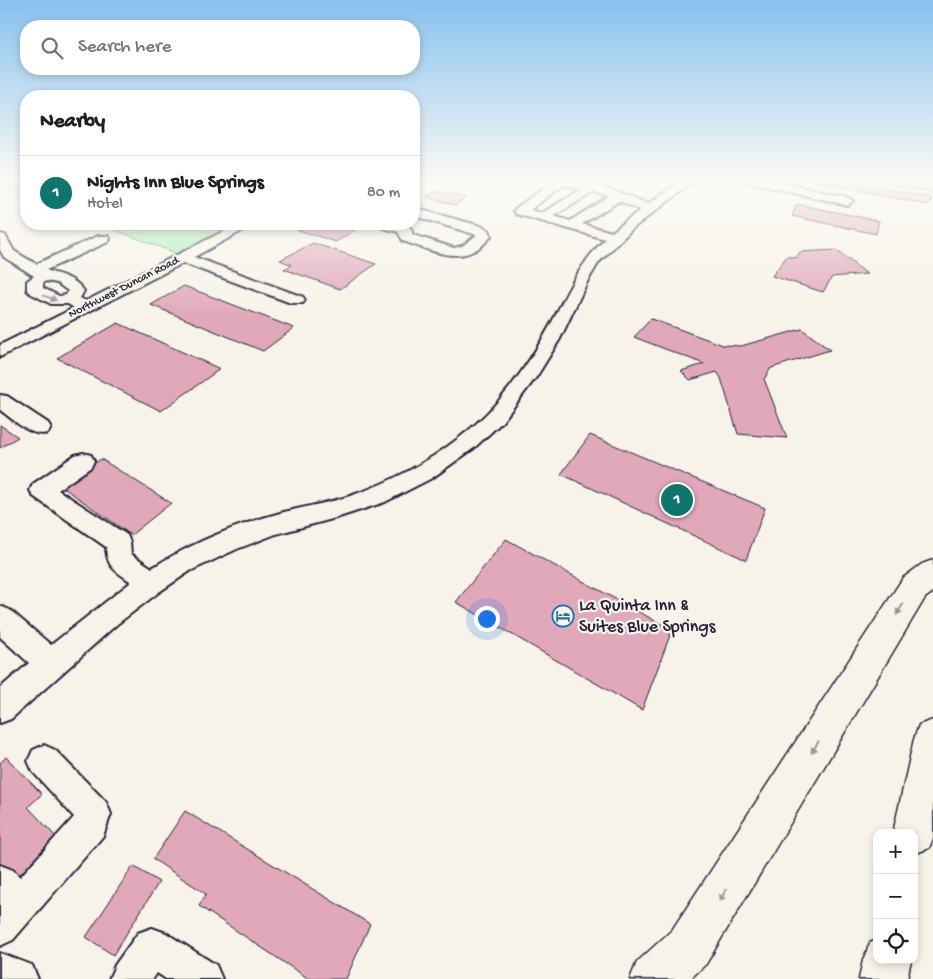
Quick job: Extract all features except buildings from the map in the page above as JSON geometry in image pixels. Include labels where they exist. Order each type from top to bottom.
[{"type":"highway","points":[[654,979],[690,947],[914,588],[933,574]]},
{"type":"highway","points":[[915,829],[933,739]]},
{"type":"highway","points":[[883,979],[886,964]]},
{"type":"street","points":[[405,230],[405,235],[408,238],[453,252],[467,249],[484,236],[484,233],[476,229],[460,225]]},
{"type":"street","points":[[572,225],[615,237]]},
{"type":"street","points":[[0,708],[79,638],[132,596],[177,566],[229,542],[280,523],[346,507],[392,488],[433,467],[469,442],[500,412],[528,377],[548,346],[582,277],[594,259],[615,237],[631,225]]},
{"type":"street","name":"Northwest Duncan Road","points":[[0,352],[237,230]]},
{"type":"street","points":[[0,238],[9,254],[39,273],[55,276],[70,284],[76,291],[70,300],[85,308]]},
{"type":"street","points":[[39,273],[103,239]]},
{"type":"street","points":[[0,263],[16,258]]},
{"type":"street","points":[[183,258],[297,300]]},
{"type":"street","points":[[0,401],[41,428]]},
{"type":"street","points":[[83,461],[41,490],[118,542],[120,559],[152,583]]},
{"type":"street","points":[[0,619],[51,664]]},
{"type":"street","points":[[7,905],[91,824],[94,814],[44,761]]},
{"type":"street","points":[[129,979],[152,947],[202,979]]},
{"type":"street","points":[[0,973],[18,979]]},
{"type":"green space","points":[[115,230],[225,230],[178,254]]},
{"type":"place","name":"Nights Inn Blue Springs","points":[[677,500]]},
{"type":"place","name":"La Quinta Inn & Suites Blue Springs","points":[[563,616]]}]
